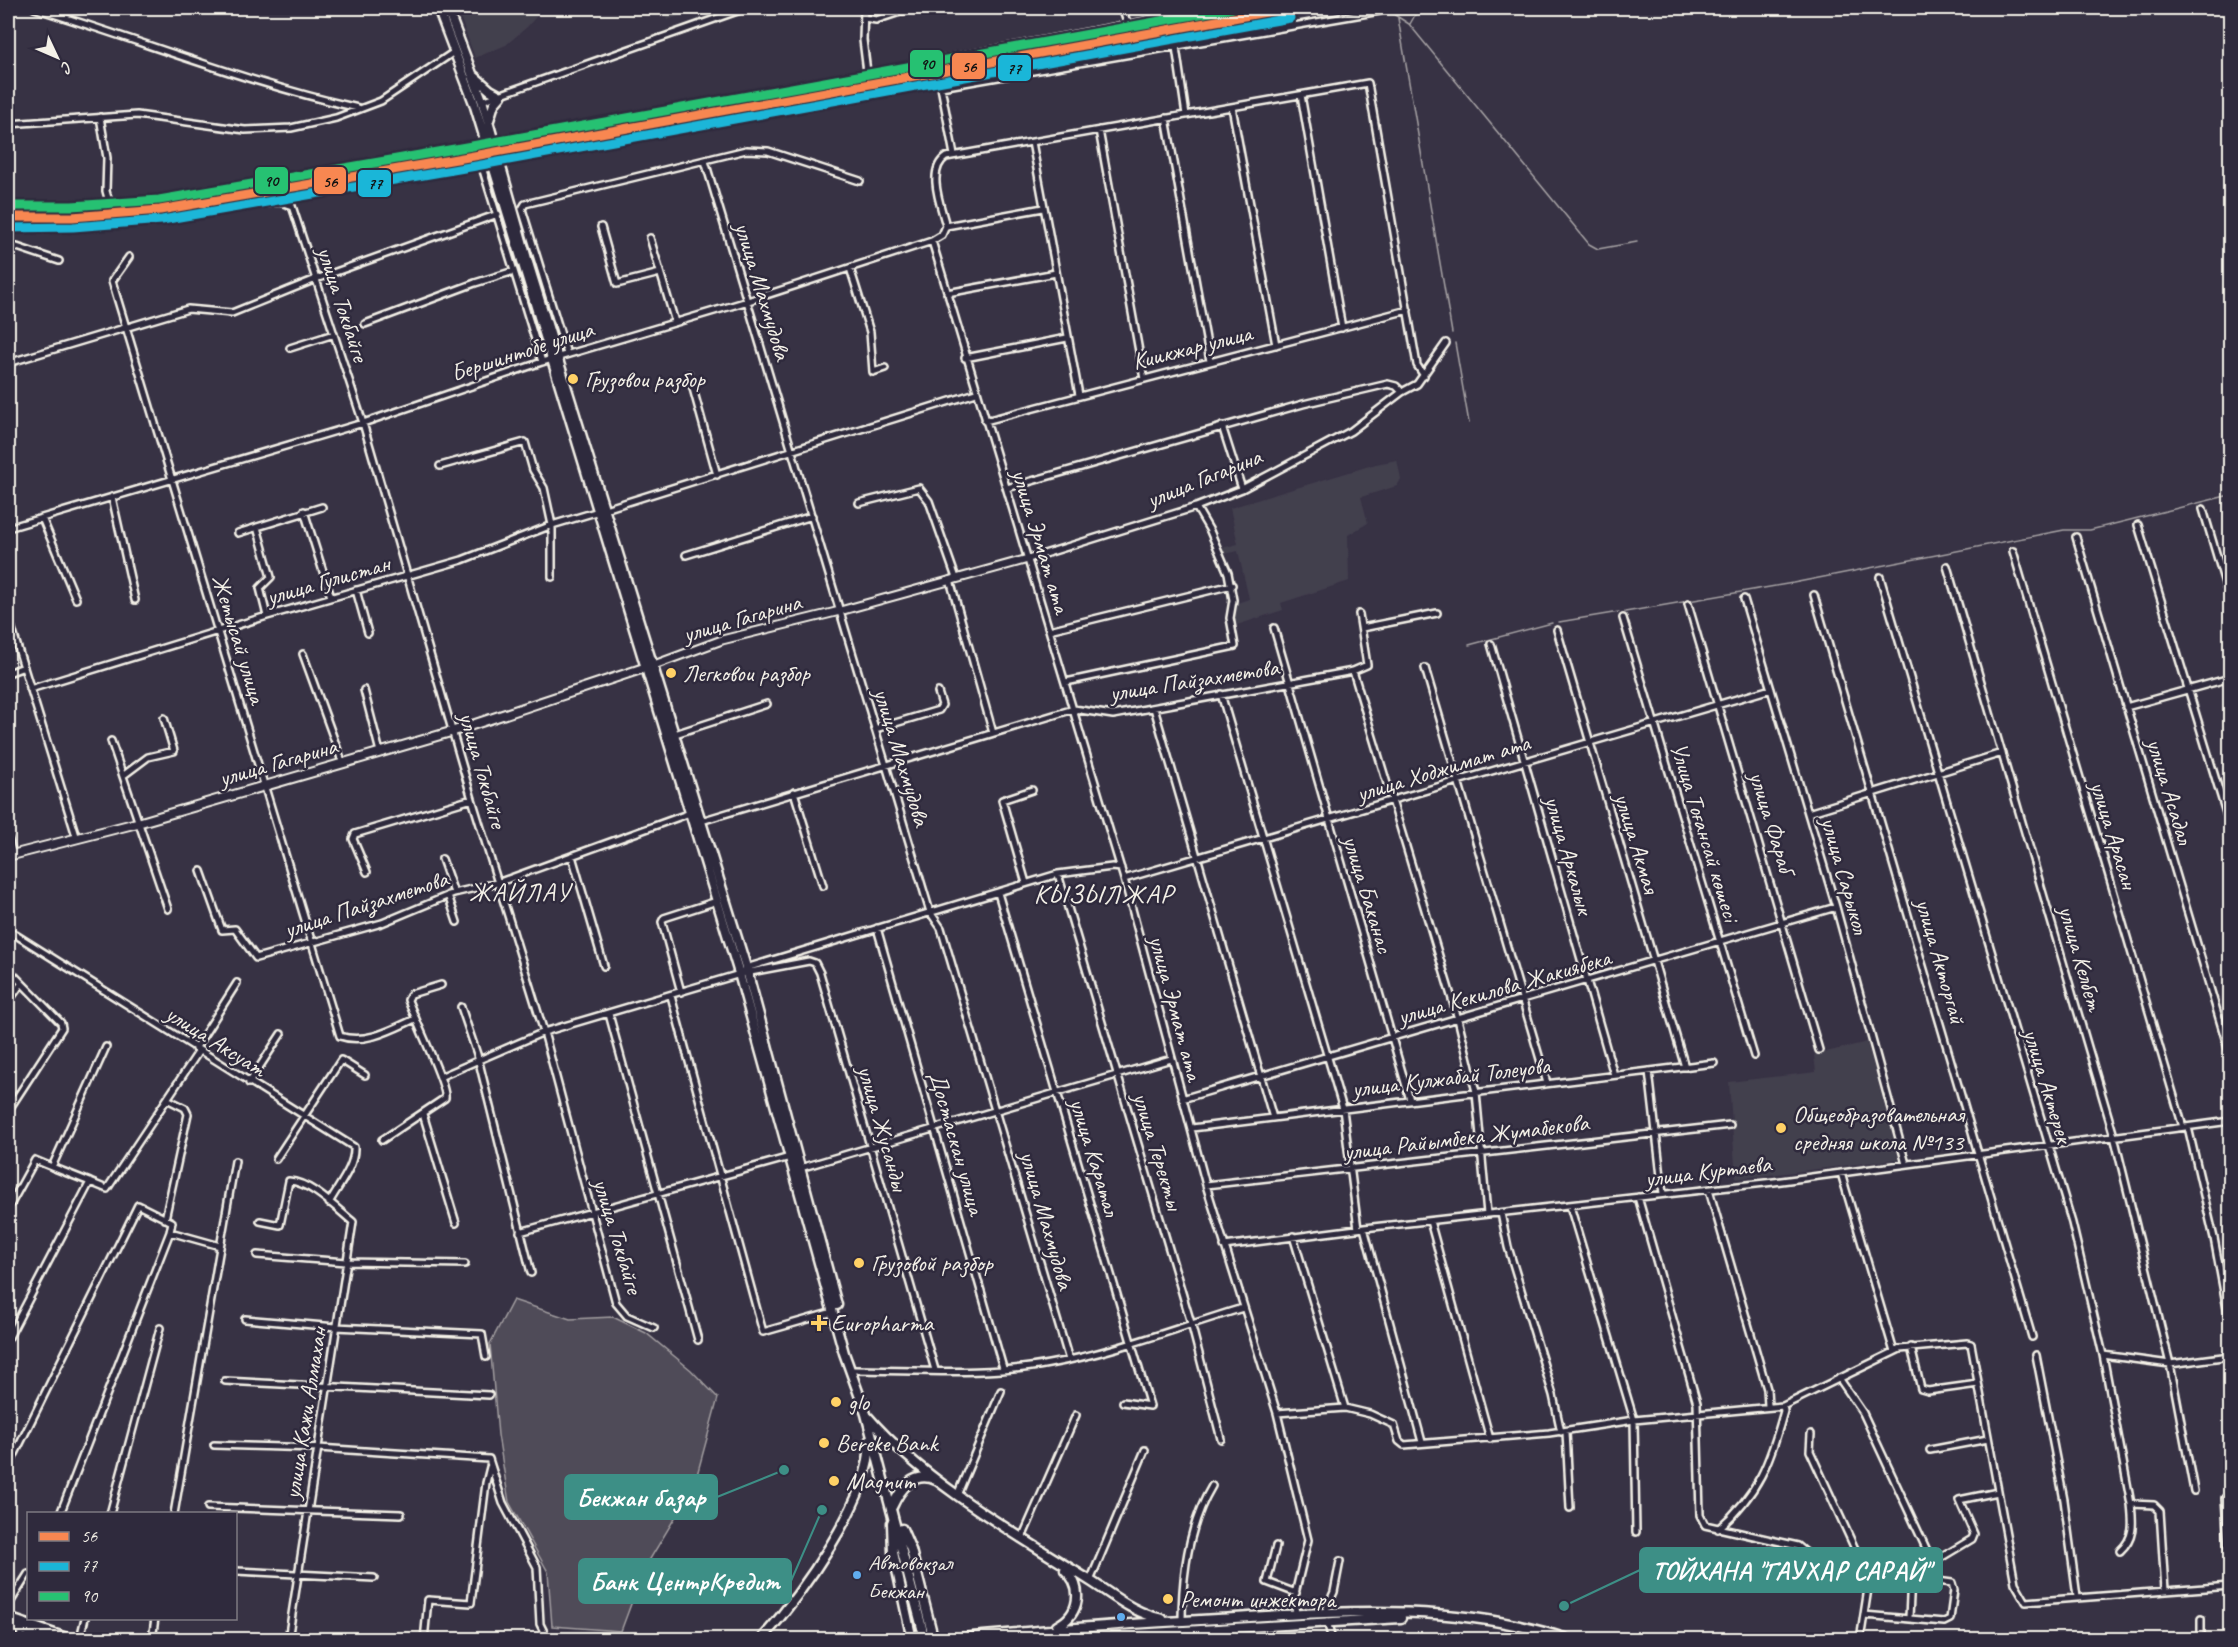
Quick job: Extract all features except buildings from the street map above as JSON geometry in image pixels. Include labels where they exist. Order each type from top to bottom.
[{"type":"main road","points":[[444,12],[454,52],[489,126],[559,356],[690,813],[717,901],[743,971],[790,1157],[833,1312],[843,1339]]},
{"type":"main road","points":[[444,12],[472,73],[478,102],[559,356]]},
{"type":"main road","points":[[472,73],[490,90],[501,96],[490,112],[489,126]]},
{"type":"main road","points":[[650,667],[675,734],[800,1168],[848,1359],[892,1506],[922,1629]]},
{"type":"main road","name":"улица Гагарина","points":[[10,855],[141,822],[343,764],[454,731],[650,667]]},
{"type":"main road","points":[[761,1640],[777,1622],[833,1541],[862,1483],[870,1458],[866,1414]]},
{"type":"main road","points":[[866,1414],[889,1441],[954,1491],[1056,1562],[1134,1610],[1178,1621]]},
{"type":"main road","points":[[862,1483],[873,1476],[881,1479],[886,1485]]},
{"type":"main road","points":[[892,1506],[911,1550],[936,1636],[913,1638],[893,1552],[892,1506],[902,1489],[914,1479],[932,1479],[954,1491]]},
{"type":"main road","points":[[1052,1628],[1072,1614],[1077,1596],[1070,1575],[1056,1562]]},
{"type":"main road","points":[[1036,1640],[1404,1612],[1482,1617],[1511,1622],[1570,1640]]},
{"type":"main road","points":[[944,1640],[1052,1628],[1296,1614],[1325,1617],[1435,1618],[1481,1623],[1552,1640]]},
{"type":"main road","points":[[8,1618],[72,1640]]},
{"type":"main road","points":[[772,1640],[777,1622]]},
{"type":"main road","points":[[8,1625],[21,1635],[49,1640]]},
{"type":"main road","points":[[1126,1640],[1167,1630]]},
{"type":"street","points":[[34,8],[242,78],[318,100],[359,109]]},
{"type":"street","points":[[478,102],[501,96],[629,47],[746,8]]},
{"type":"street","points":[[864,8],[867,72]]},
{"type":"street","points":[[864,18],[876,20],[912,8]]},
{"type":"street","points":[[1122,8],[1128,25]]},
{"type":"street","points":[[734,98],[1215,8]]},
{"type":"street","points":[[954,155],[941,87],[1380,11]]},
{"type":"street","points":[[1176,46],[1186,115]]},
{"type":"street","points":[[8,124],[137,115],[245,130],[291,128],[336,118],[381,100],[454,52]]},
{"type":"street","points":[[1043,208],[946,226],[935,172],[938,162],[954,155],[1368,83],[1417,365],[1424,376]]},
{"type":"street","points":[[1301,95],[1342,328]]},
{"type":"street","points":[[1232,107],[1276,345]]},
{"type":"street","points":[[100,117],[107,158],[106,191],[111,209]]},
{"type":"street","points":[[1166,118],[1210,361]]},
{"type":"street","points":[[1099,130],[1144,379]]},
{"type":"street","points":[[1032,142],[1079,395]]},
{"type":"street","points":[[559,356],[522,209],[525,204],[758,150],[860,181]]},
{"type":"street","name":"улица Махмудова","points":[[705,161],[930,912],[942,928],[1069,1360]]},
{"type":"street","points":[[482,167],[542,362]]},
{"type":"street","name":"улица Токбайге","points":[[134,219],[280,202],[292,206],[363,423],[472,799],[544,1032],[616,1303],[627,1316],[654,1328]]},
{"type":"street","points":[[8,363],[188,309],[232,313],[316,279],[498,214]]},
{"type":"street","name":"Бершинтобе улица","points":[[8,528],[363,423],[559,356],[748,301],[932,241],[942,235],[946,226]]},
{"type":"street","points":[[601,227],[617,284],[660,273]]},
{"type":"street","points":[[650,238],[675,322]]},
{"type":"street","name":"улица Эрмат ата","points":[[932,241],[1121,868],[1206,1185],[1277,1413],[1308,1540],[1296,1593],[1296,1614]]},
{"type":"street","points":[[8,244],[59,261]]},
{"type":"street","name":"Жетысай улица","points":[[129,257],[112,281],[125,329],[173,478],[264,786],[314,942],[340,1036],[351,1040],[382,1034],[415,1019]]},
{"type":"street","points":[[850,268],[870,332],[873,372],[885,368]]},
{"type":"street","points":[[365,324],[514,271]]},
{"type":"street","points":[[947,293],[1056,273]]},
{"type":"street","name":"Киикжар улица","points":[[985,421],[1408,310]]},
{"type":"street","points":[[290,348],[334,334]]},
{"type":"street","points":[[966,358],[1067,338]]},
{"type":"street","name":"улица Гагарина","points":[[650,667],[722,640],[840,611],[1028,559],[1196,507],[1242,489],[1352,431],[1402,392],[1417,384],[1446,343]]},
{"type":"street","points":[[689,374],[717,475]]},
{"type":"street","points":[[1007,488],[1222,426],[1388,384],[1396,386],[1402,392]]},
{"type":"street","name":"улица Гулистан","points":[[30,689],[267,616],[462,560],[552,525],[793,452],[976,393]]},
{"type":"street","points":[[1222,426],[1242,489]]},
{"type":"street","points":[[440,466],[525,442],[534,470],[543,488],[552,525],[552,577]]},
{"type":"street","points":[[859,503],[919,488],[929,501],[953,579],[993,733]]},
{"type":"street","points":[[112,497],[135,600]]},
{"type":"street","points":[[238,533],[322,507]]},
{"type":"street","points":[[1066,682],[1235,646],[1230,618],[1232,585],[1210,531],[1196,507]]},
{"type":"street","points":[[2203,509],[2230,600]]},
{"type":"street","points":[[304,511],[331,597]]},
{"type":"street","points":[[686,555],[812,516]]},
{"type":"street","points":[[42,518],[76,599]]},
{"type":"street","points":[[2138,525],[2230,826]]},
{"type":"street","points":[[257,527],[271,577],[260,588],[267,616]]},
{"type":"street","name":"улица Асадал","points":[[2076,537],[2230,1055]]},
{"type":"street","name":"улица Арасан","points":[[2013,551],[2186,1127],[2214,1238],[2230,1325]]},
{"type":"street","name":"улица Келбет","points":[[1947,566],[2114,1136],[2170,1364],[2194,1491]]},
{"type":"street","name":"улица Актерек","points":[[1880,577],[2072,1223],[2103,1355],[2132,1504],[2133,1528],[2130,1543],[2120,1551]]},
{"type":"street","points":[[1049,630],[1232,585]]},
{"type":"street","points":[[356,590],[368,633]]},
{"type":"street","name":"улица Акторгай","points":[[1814,595],[2032,1337]]},
{"type":"street","name":"улица Сарыкол","points":[[1744,599],[1836,907],[1906,1164]]},
{"type":"street","name":"улица Фараб","points":[[1689,604],[1819,1050]]},
{"type":"street","points":[[1362,628],[1437,613]]},
{"type":"street","points":[[1359,614],[1367,666],[1353,671],[1458,1019],[1476,1092],[1487,1214]]},
{"type":"street","points":[[8,616],[77,839]]},
{"type":"street","name":"Улица Тоғансай көшесі","points":[[1623,618],[1754,1056]]},
{"type":"street","name":"улица Баканас","points":[[1274,628],[1410,1100]]},
{"type":"street","name":"улица Акмая","points":[[1557,630],[1588,743],[1685,1067]]},
{"type":"street","name":"улица Аркалык","points":[[1491,644],[1614,1074]]},
{"type":"street","points":[[303,654],[343,764]]},
{"type":"street","points":[[8,672],[24,668]]},
{"type":"street","points":[[1425,668],[1546,1083]]},
{"type":"street","name":"улица Пайзахметова","points":[[701,821],[1074,709],[1113,715],[1353,671]]},
{"type":"street","points":[[2126,707],[2230,678]]},
{"type":"street","name":"улица Ходжимат ата","points":[[1124,879],[1328,821],[1771,689]]},
{"type":"street","points":[[364,690],[380,752]]},
{"type":"street","points":[[875,729],[939,711],[942,705],[938,693]]},
{"type":"street","points":[[1221,694],[1343,1109],[1361,1228],[1422,1442]]},
{"type":"street","points":[[675,734],[767,704]]},
{"type":"street","points":[[1154,708],[1273,1118]]},
{"type":"street","points":[[124,775],[148,757],[174,751],[164,718]]},
{"type":"street","points":[[111,741],[141,822],[168,909]]},
{"type":"street","points":[[1808,813],[2002,753]]},
{"type":"street","points":[[1026,883],[1002,800],[1032,790]]},
{"type":"street","points":[[794,792],[823,886]]},
{"type":"street","points":[[367,872],[353,839],[356,834],[472,799]]},
{"type":"street","name":"улица Пайзахметова","points":[[201,871],[222,930],[235,929],[240,933],[256,958],[382,923],[451,894],[497,883],[690,813]]},
{"type":"street","points":[[8,837],[10,855]]},
{"type":"street","points":[[572,856],[604,966]]},
{"type":"street","points":[[442,859],[457,922]]},
{"type":"street","points":[[442,1076],[544,1032],[672,996],[877,928],[1058,874],[1112,867],[1121,868]]},
{"type":"street","name":"улица Теректы","points":[[1058,874],[1191,1323],[1221,1439]]},
{"type":"street","name":"улица Каратал","points":[[998,892],[1150,1406],[1124,1402]]},
{"type":"street","points":[[681,992],[662,922],[664,918],[678,911],[717,901]]},
{"type":"street","name":"улица Кекилова Жакиябека","points":[[1182,1099],[1523,1001],[1836,907]]},
{"type":"street","name":"Достаскан улица","points":[[877,928],[1003,1368]]},
{"type":"street","name":"улица Аксуат","points":[[8,930],[302,1117],[354,1147],[354,1155],[348,1170],[328,1203]]},
{"type":"street","name":"улица Жусанды","points":[[743,971],[809,961],[818,968],[934,1370]]},
{"type":"street","points":[[8,969],[61,1023],[62,1028],[8,1111]]},
{"type":"street","points":[[8,1209],[35,1160],[108,1189],[167,1100],[237,983]]},
{"type":"street","points":[[8,1002],[21,984]]},
{"type":"street","points":[[382,1140],[445,1098],[442,1076],[415,1019],[409,995],[441,985]]},
{"type":"street","points":[[672,996],[763,1332],[833,1312]]},
{"type":"street","points":[[461,1007],[478,1061],[531,1273]]},
{"type":"street","points":[[609,1014],[698,1340]]},
{"type":"street","points":[[249,1083],[281,1034]]},
{"type":"street","points":[[52,1167],[106,1047]]},
{"type":"street","points":[[800,1168],[1171,1059]]},
{"type":"street","points":[[276,1159],[341,1060],[365,1075]]},
{"type":"street","name":"улица Кулжабай Толеуова","points":[[1192,1128],[1714,1063]]},
{"type":"street","points":[[1649,1071],[1663,1194]]},
{"type":"street","points":[[165,1219],[188,1114],[185,1108],[167,1100]]},
{"type":"street","points":[[423,1114],[456,1223]]},
{"type":"street","name":"улица Куртаева","points":[[1224,1246],[1361,1228],[1709,1190],[2230,1121]]},
{"type":"street","name":"улица Райымбека Жумабекова","points":[[1206,1185],[1730,1125]]},
{"type":"street","points":[[520,1232],[790,1157]]},
{"type":"street","points":[[174,1512],[235,1161]]},
{"type":"street","points":[[1841,1173],[1894,1352]]},
{"type":"street","points":[[260,1221],[280,1225],[289,1181],[310,1190],[328,1203]]},
{"type":"street","points":[[8,1339],[90,1182]]},
{"type":"street","points":[[1709,1190],[1767,1389],[1768,1406]]},
{"type":"street","points":[[1638,1197],[1698,1413],[1700,1515],[1705,1525],[1798,1546],[1817,1562],[1863,1570],[1870,1576],[1860,1640]]},
{"type":"street","name":"улица Кажи Алмахан","points":[[288,1640],[353,1222],[328,1203]]},
{"type":"street","points":[[8,1468],[138,1205],[172,1222],[61,1512]]},
{"type":"street","points":[[1570,1206],[1634,1420],[1636,1532]]},
{"type":"street","points":[[1501,1213],[1563,1432],[1569,1508]]},
{"type":"street","points":[[1430,1221],[1490,1439]]},
{"type":"street","points":[[170,1232],[220,1246]]},
{"type":"street","points":[[1293,1236],[1345,1408]]},
{"type":"street","points":[[257,1255],[346,1262],[465,1264]]},
{"type":"street","points":[[852,1370],[1003,1368],[1069,1360],[1243,1308]]},
{"type":"street","points":[[245,1319],[336,1327],[482,1334],[486,1356]]},
{"type":"street","points":[[111,1512],[160,1328]]},
{"type":"street","points":[[1277,1413],[1345,1408],[1370,1414],[1394,1425],[1399,1442],[1404,1445],[1563,1432],[1634,1420],[1783,1406],[1894,1352],[1911,1347],[1971,1344],[2015,1583],[2026,1602],[2230,1586]]},
{"type":"street","points":[[1911,1347],[1921,1389],[1928,1391],[1978,1384]]},
{"type":"street","points":[[2036,1355],[2064,1500],[2078,1597]]},
{"type":"street","points":[[2103,1355],[2170,1364],[2230,1356]]},
{"type":"street","points":[[1839,1378],[1863,1413],[1931,1559]]},
{"type":"street","points":[[225,1381],[489,1395]]},
{"type":"street","points":[[954,1491],[1001,1391]]},
{"type":"street","points":[[1718,1529],[1737,1512],[1759,1484],[1769,1464],[1784,1411],[1783,1406]]},
{"type":"street","points":[[1022,1538],[1076,1415]]},
{"type":"street","points":[[1811,1434],[1810,1451],[1863,1570]]},
{"type":"street","points":[[1930,1450],[1988,1439]]},
{"type":"street","points":[[214,1446],[318,1448],[490,1462]]},
{"type":"street","points":[[1090,1581],[1145,1450]]},
{"type":"street","points":[[424,1640],[428,1600],[471,1603],[490,1462]]},
{"type":"street","points":[[490,1462],[503,1503],[537,1567],[540,1624],[548,1640]]},
{"type":"street","points":[[1178,1621],[1186,1555],[1204,1499],[1212,1486]]},
{"type":"street","points":[[1861,1562],[1883,1557],[1936,1560],[1972,1539],[1974,1534],[1959,1500],[1998,1492]]},
{"type":"street","points":[[2225,1498],[2230,1578]]},
{"type":"street","points":[[2132,1504],[2154,1504],[2160,1511],[2165,1590]]},
{"type":"street","points":[[208,1507],[402,1514]]},
{"type":"street","points":[[1276,1546],[1267,1582],[1296,1593]]},
{"type":"street","points":[[1332,1640],[1325,1617],[1334,1592],[1340,1561]]},
{"type":"street","points":[[237,1571],[374,1578]]},
{"type":"street","points":[[1864,1616],[1948,1621],[1954,1590],[1952,1583],[1895,1575]]},
{"type":"street","points":[[8,1606],[27,1576]]},
{"type":"street","points":[[1909,1617],[1911,1578]]},
{"type":"street","points":[[2200,1619],[2201,1640]]},
{"type":"street","points":[[84,1620],[82,1630],[87,1640]]},
{"type":"street","points":[[152,1640],[155,1620]]},
{"type":"shaded area","points":[[457,8],[544,8],[506,45],[475,58]]},
{"type":"shaded area","points":[[663,8],[706,8],[667,20]]},
{"type":"shaded area","points":[[1397,460],[1401,479],[1397,486],[1361,497],[1368,523],[1348,535],[1349,581],[1281,603],[1283,610],[1237,625],[1235,617],[1237,603],[1249,599],[1238,551],[1225,554],[1222,548],[1238,544],[1230,508],[1376,464]]},
{"type":"shaded area","points":[[1867,1042],[1899,1159],[1736,1179],[1729,1082],[1816,1072],[1814,1055]]},
{"type":"shaded area","points":[[513,1300],[570,1319],[613,1317],[646,1333],[691,1370],[718,1398],[694,1486],[644,1569],[621,1631],[552,1626],[548,1572],[509,1502],[498,1435],[490,1344]]},
{"type":"waterway","points":[[978,78],[1375,8]]},
{"type":"waterway","points":[[1384,8],[1409,24],[1589,244],[1598,249],[1637,242]]},
{"type":"waterway","points":[[1410,24],[1419,8]]},
{"type":"waterway","points":[[1398,18],[1452,333]]},
{"type":"waterway","points":[[806,108],[941,85]]},
{"type":"waterway","points":[[1455,343],[1469,423]]},
{"type":"waterway","points":[[1625,612],[1793,583],[2064,530],[2090,530],[2230,495]]},
{"type":"waterway","points":[[1559,622],[1619,612]]},
{"type":"waterway","points":[[1469,645],[1552,623]]},
{"type":"transit line","name":"90","points":[[8,206],[72,206],[159,200],[472,146],[1232,8]]},
{"type":"transit line","name":"56","points":[[8,217],[72,217],[160,210],[474,156],[1288,8]]},
{"type":"transit line","name":"77","points":[[8,228],[73,227],[162,220],[476,166],[1290,18]]},
{"type":"place","name":"Грузовои разбор","points":[[573,379]]},
{"type":"place","name":"Легковои разбор","points":[[671,673]]},
{"type":"place","name":"Общеобразовательная средняя школа №133","points":[[1781,1128]]},
{"type":"place","name":"Грузовой разбор","points":[[859,1263]]},
{"type":"place","name":"Europharma","points":[[819,1323]]},
{"type":"place","name":"glo","points":[[836,1402]]},
{"type":"place","name":"Bereke Bank","points":[[824,1443]]},
{"type":"place","name":"Бекжан базар","points":[[784,1470]]},
{"type":"place","name":"Magnum","points":[[834,1481]]},
{"type":"place","name":"Банк ЦентрКредит","points":[[822,1510]]},
{"type":"place","name":"Автовокзал Бекжан","points":[[857,1575]]},
{"type":"place","name":"Ремонт инжектора","points":[[1168,1599]]},
{"type":"place","name":"ТОЙХАНА \"ГАУХАР САРАЙ\"","points":[[1564,1606]]},
{"type":"district","name":"ЖАЙЛАУ","points":[[520,892]]},
{"type":"district","name":"КЫЗЫЛЖАР","points":[[1104,894]]}]
